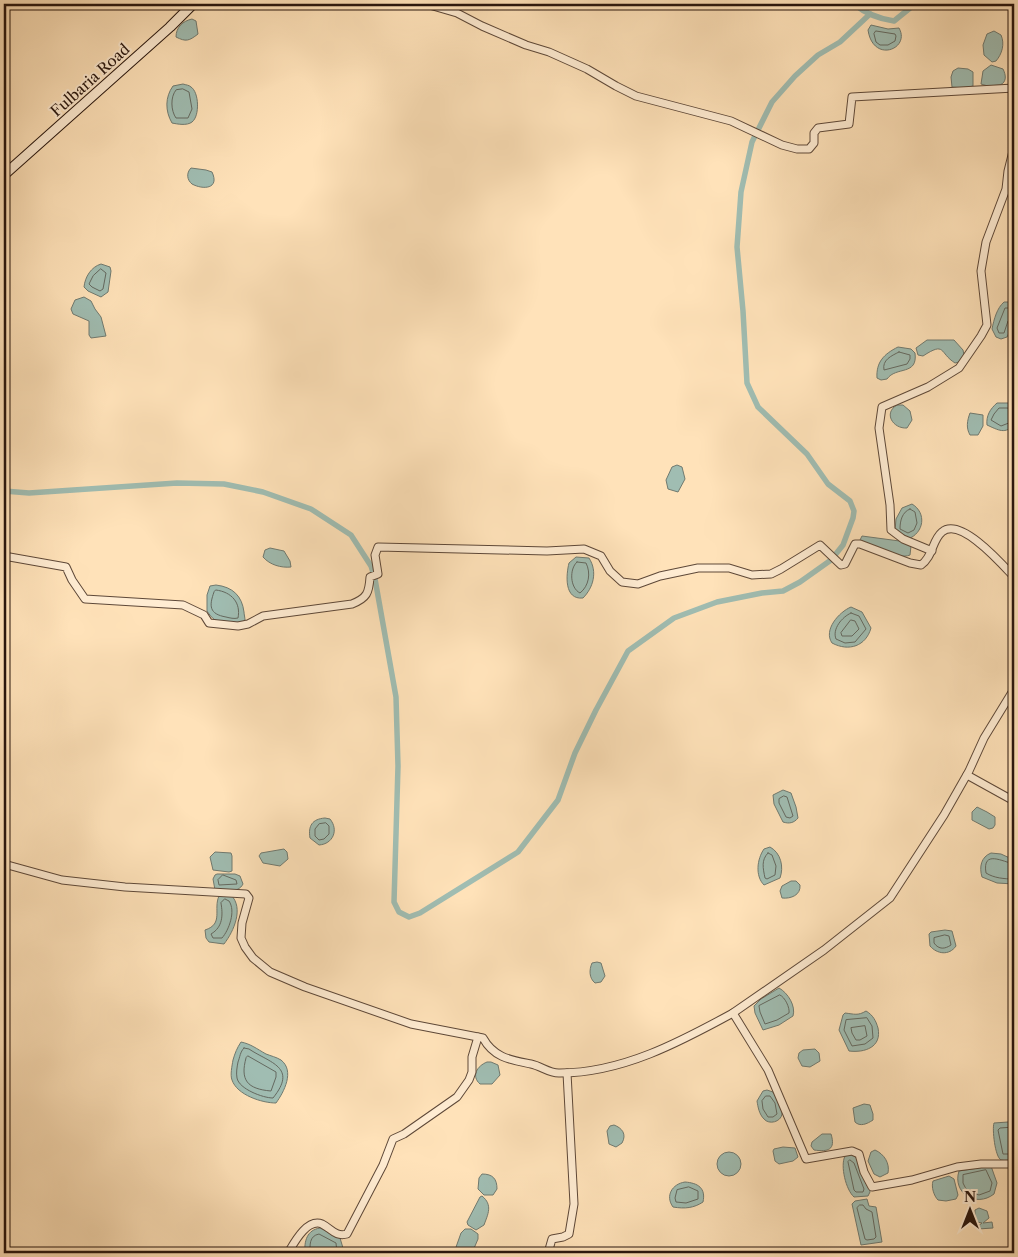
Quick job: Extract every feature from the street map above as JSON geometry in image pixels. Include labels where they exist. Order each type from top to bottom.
[{"type":"main road","name":"Fulbaria Road","points":[[4,175],[170,27],[193,4]]},
{"type":"street","points":[[426,4],[457,13],[526,45],[549,52],[587,69],[636,96],[731,121],[782,145],[797,149],[809,149],[814,143],[814,133],[818,128],[849,124],[852,97],[1014,88]]},
{"type":"street","points":[[932,551],[903,539],[891,530],[890,504],[879,428],[882,407],[928,387],[958,368],[987,325],[981,271],[986,242],[1006,190],[1008,171],[1014,147]]},
{"type":"street","points":[[4,556],[66,567],[72,580],[85,598],[183,605],[204,616],[210,623],[228,626],[248,624],[263,616],[352,604],[360,600],[369,590],[370,577],[378,574],[375,555],[378,547],[589,550],[602,556],[610,571],[622,582],[638,584],[660,576],[698,568],[729,568],[752,575],[771,574],[820,545],[841,565],[845,564],[854,544],[860,544],[910,563],[921,565],[932,551],[937,538],[944,530],[961,530],[966,532],[1014,577]]},
{"type":"street","points":[[4,864],[62,880],[125,887],[246,894],[249,898],[249,904],[242,923],[241,938],[253,958],[270,972],[305,987],[411,1024],[483,1038],[492,1051],[508,1060],[535,1064],[558,1074],[615,1067],[683,1040],[732,1013],[824,950],[890,898],[967,775],[984,738],[1014,689]]},
{"type":"street","points":[[967,775],[1014,801]]},
{"type":"street","points":[[732,1013],[768,1070],[806,1158],[852,1151],[859,1154],[864,1172],[872,1187],[912,1180],[957,1167],[981,1164],[1014,1164]]},
{"type":"street","points":[[288,1253],[302,1232],[314,1224],[321,1224],[338,1235],[347,1234],[383,1165],[393,1139],[404,1134],[452,1101],[466,1087],[472,1072],[472,1057],[478,1037]]},
{"type":"street","points":[[548,1253],[552,1239],[569,1234],[574,1204],[567,1073]]},
{"type":"water","points":[[192,19],[196,21],[198,34],[187,40],[176,37],[177,30],[181,25]]},
{"type":"water","points":[[871,25],[888,29],[899,28],[900,42],[890,50],[883,50],[877,47],[871,41],[868,30]]},
{"type":"water","points":[[994,31],[1001,35],[1003,45],[998,58],[992,62],[984,55],[983,45],[987,34]]},
{"type":"water","points":[[991,65],[1003,69],[1005,78],[1004,82],[1000,85],[988,86],[981,84],[983,71]]},
{"type":"water","points":[[958,68],[968,69],[973,72],[973,86],[964,88],[952,87],[951,77],[953,71]]},
{"type":"water","points":[[183,84],[190,86],[196,94],[198,104],[195,119],[187,124],[172,123],[167,109],[168,95],[173,86]]},
{"type":"water","points":[[191,168],[212,172],[214,182],[212,185],[201,187],[192,184],[188,176]]},
{"type":"water","points":[[101,264],[110,267],[111,271],[108,292],[101,297],[84,287],[89,273],[94,267]]},
{"type":"water","points":[[84,297],[91,301],[101,317],[106,336],[91,338],[89,335],[89,321],[73,314],[71,309],[75,300]]},
{"type":"water","points":[[1004,302],[1012,302],[1014,315],[1007,337],[1001,339],[996,337],[992,329],[998,311]]},
{"type":"water","points":[[927,340],[954,340],[963,350],[964,355],[959,362],[955,363],[939,349],[935,349],[923,356],[918,355],[916,348]]},
{"type":"water","points":[[898,347],[911,349],[915,353],[913,365],[891,375],[887,379],[881,380],[877,378],[878,367],[882,359]]},
{"type":"water","points":[[997,403],[1012,404],[1014,424],[1008,430],[998,430],[987,425],[989,413]]},
{"type":"water","points":[[897,405],[903,405],[910,411],[912,420],[907,428],[898,426],[890,416],[893,408]]},
{"type":"water","points":[[970,413],[983,415],[983,426],[978,435],[970,435],[968,430],[967,424]]},
{"type":"water","points":[[677,465],[682,467],[685,479],[678,492],[668,489],[666,480],[672,467]]},
{"type":"water","points":[[912,504],[920,512],[922,523],[917,532],[908,539],[895,531],[896,519],[902,508]]},
{"type":"water","points":[[862,536],[907,542],[911,546],[910,555],[899,556],[879,550],[862,542],[860,540]]},
{"type":"water","points":[[270,548],[284,551],[291,567],[283,567],[266,560],[263,557],[265,550]]},
{"type":"water","points":[[576,557],[589,558],[594,574],[592,585],[583,598],[577,598],[572,595],[568,586],[567,574],[569,563]]},
{"type":"water","points":[[216,585],[232,590],[239,597],[243,606],[245,620],[243,622],[215,620],[207,611],[207,595],[210,586]]},
{"type":"water","points":[[851,607],[862,612],[871,628],[869,634],[856,646],[838,646],[832,643],[830,638],[831,627],[837,617]]},
{"type":"water","points":[[783,790],[791,793],[796,807],[798,818],[791,823],[783,822],[774,804],[773,795]]},
{"type":"water","points":[[977,807],[995,817],[993,828],[989,829],[972,820],[972,812]]},
{"type":"water","points":[[330,819],[333,823],[334,832],[328,842],[319,845],[310,838],[310,827],[317,820]]},
{"type":"water","points":[[770,847],[779,857],[781,874],[780,878],[764,885],[759,877],[759,862],[764,849]]},
{"type":"water","points":[[284,849],[287,852],[288,859],[280,866],[263,863],[259,856],[261,853]]},
{"type":"water","points":[[215,852],[231,853],[232,871],[213,870],[210,857]]},
{"type":"water","points":[[991,853],[1001,854],[1014,860],[1014,884],[997,883],[982,877],[982,863],[985,857]]},
{"type":"water","points":[[217,874],[235,874],[240,876],[243,884],[234,890],[215,890],[213,879]]},
{"type":"water","points":[[791,881],[796,881],[800,885],[799,891],[792,897],[782,898],[780,891],[782,886]]},
{"type":"water","points":[[231,895],[237,906],[237,913],[231,933],[224,944],[209,942],[206,938],[205,930],[211,927],[216,920],[219,896]]},
{"type":"water","points":[[945,930],[952,931],[956,946],[947,953],[943,953],[936,951],[930,946],[929,934]]},
{"type":"water","points":[[592,963],[601,963],[605,976],[601,982],[595,983],[590,971]]},
{"type":"water","points":[[779,988],[790,1000],[794,1012],[793,1016],[779,1025],[763,1030],[755,1013],[754,1006],[761,999]]},
{"type":"water","points":[[866,1011],[872,1016],[878,1028],[879,1035],[877,1040],[875,1044],[866,1050],[849,1051],[839,1030],[843,1015],[845,1013],[858,1014]]},
{"type":"water","points":[[241,1042],[281,1060],[285,1065],[288,1076],[287,1082],[276,1103],[264,1102],[244,1094],[235,1085],[231,1078],[231,1073],[233,1060]]},
{"type":"water","points":[[815,1049],[819,1053],[820,1061],[810,1067],[802,1066],[798,1058],[799,1053],[803,1050]]},
{"type":"water","points":[[487,1062],[498,1065],[500,1075],[492,1084],[480,1084],[476,1078],[476,1072],[480,1066]]},
{"type":"water","points":[[763,1091],[773,1092],[782,1108],[781,1117],[774,1122],[766,1121],[758,1108],[757,1101]]},
{"type":"water","points":[[864,1104],[870,1105],[873,1120],[861,1125],[855,1122],[853,1108]]},
{"type":"water","points":[[994,1123],[1014,1123],[1014,1159],[1001,1160],[996,1149],[993,1126]]},
{"type":"water","points":[[614,1125],[624,1134],[622,1143],[616,1147],[609,1144],[607,1131],[610,1126]]},
{"type":"water","points":[[822,1134],[831,1134],[832,1147],[823,1151],[814,1150],[811,1146],[812,1142]]},
{"type":"water","points":[[783,1147],[795,1148],[798,1157],[793,1161],[779,1164],[775,1161],[773,1151]]},
{"type":"water","points":[[875,1150],[884,1156],[888,1166],[888,1173],[880,1177],[874,1174],[868,1161],[871,1152]]},
{"type":"water","points":[[724,1152],[734,1152],[741,1159],[741,1169],[734,1176],[724,1176],[717,1169],[717,1159]]},
{"type":"water","points":[[852,1154],[859,1161],[870,1189],[868,1196],[854,1197],[846,1184],[844,1160],[845,1156]]},
{"type":"water","points":[[991,1166],[997,1183],[994,1194],[987,1198],[973,1199],[962,1192],[958,1179],[959,1171]]},
{"type":"water","points":[[482,1174],[492,1176],[495,1180],[497,1189],[493,1195],[484,1195],[478,1189],[479,1178]]},
{"type":"water","points":[[949,1176],[954,1179],[958,1195],[956,1199],[938,1200],[933,1191],[933,1181]]},
{"type":"water","points":[[685,1182],[700,1187],[704,1197],[703,1202],[689,1208],[673,1207],[670,1199],[671,1191],[680,1183]]},
{"type":"water","points":[[482,1196],[488,1203],[488,1213],[484,1225],[476,1230],[468,1225],[467,1222]]},
{"type":"water","points":[[867,1199],[869,1206],[876,1207],[882,1242],[861,1245],[852,1204],[855,1201]]},
{"type":"water","points":[[979,1208],[987,1211],[989,1218],[983,1223],[992,1222],[993,1228],[978,1229],[977,1227],[982,1223],[977,1222],[975,1210]]},
{"type":"water","points":[[320,1228],[340,1238],[343,1248],[342,1253],[305,1253],[307,1237],[312,1231]]},
{"type":"water","points":[[465,1229],[471,1229],[478,1234],[478,1239],[472,1253],[442,1253],[446,1249],[455,1250],[461,1233]]},
{"type":"waterway","points":[[854,4],[873,15],[894,21],[915,4]]},
{"type":"waterway","points":[[835,555],[843,545],[853,518],[854,511],[850,501],[828,484],[807,454],[758,407],[747,383],[737,247],[741,192],[752,142],[772,102],[795,76],[818,55],[840,42],[870,14]]},
{"type":"waterway","points":[[4,491],[29,493],[177,483],[224,484],[263,492],[311,509],[351,535],[371,566],[375,579],[396,697],[398,766],[394,902],[399,912],[409,917],[420,913],[518,852],[558,800],[575,753],[628,651],[674,618],[717,602],[783,591],[800,582],[831,560]]}]
